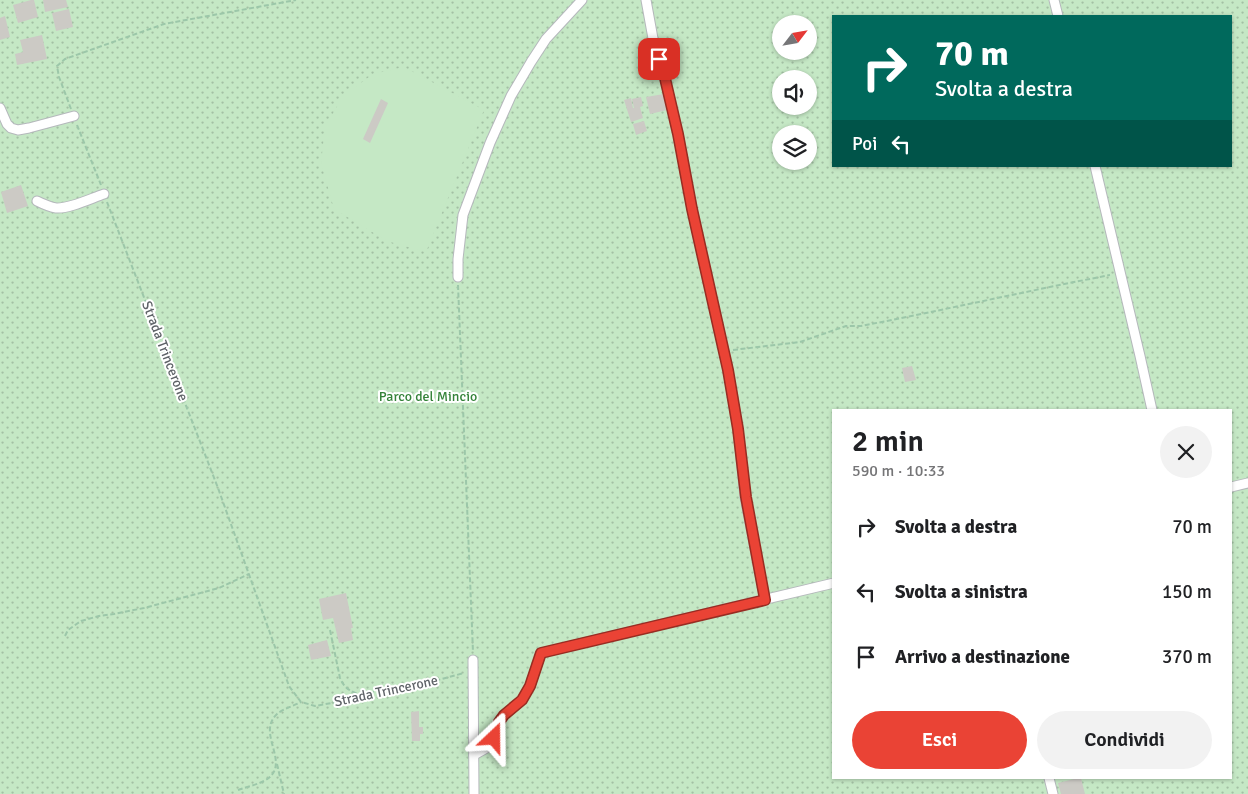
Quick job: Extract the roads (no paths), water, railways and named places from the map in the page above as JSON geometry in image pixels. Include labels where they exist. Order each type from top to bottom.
[{"type":"street","points":[[458,277],[463,215],[490,143],[511,96],[546,39],[582,0]]},
{"type":"street","points":[[646,0],[654,44],[664,74],[678,134],[692,209],[728,370],[738,429],[746,497],[765,600]]},
{"type":"street","points":[[1054,0],[1058,15]]},
{"type":"street","points":[[0,108],[6,124],[18,130],[74,116]]},
{"type":"street","points":[[1095,167],[1152,409]]},
{"type":"street","points":[[37,201],[47,206],[58,208],[104,194]]},
{"type":"street","points":[[1232,487],[1248,483]]},
{"type":"street","points":[[474,755],[490,746],[499,722],[504,715],[522,700],[530,686],[541,653],[832,583]]},
{"type":"street","points":[[473,660],[474,794]]},
{"type":"street","points":[[1049,779],[1053,794]]},
{"type":"park label","name":"Parco del Mincio","points":[[428,396]]}]
